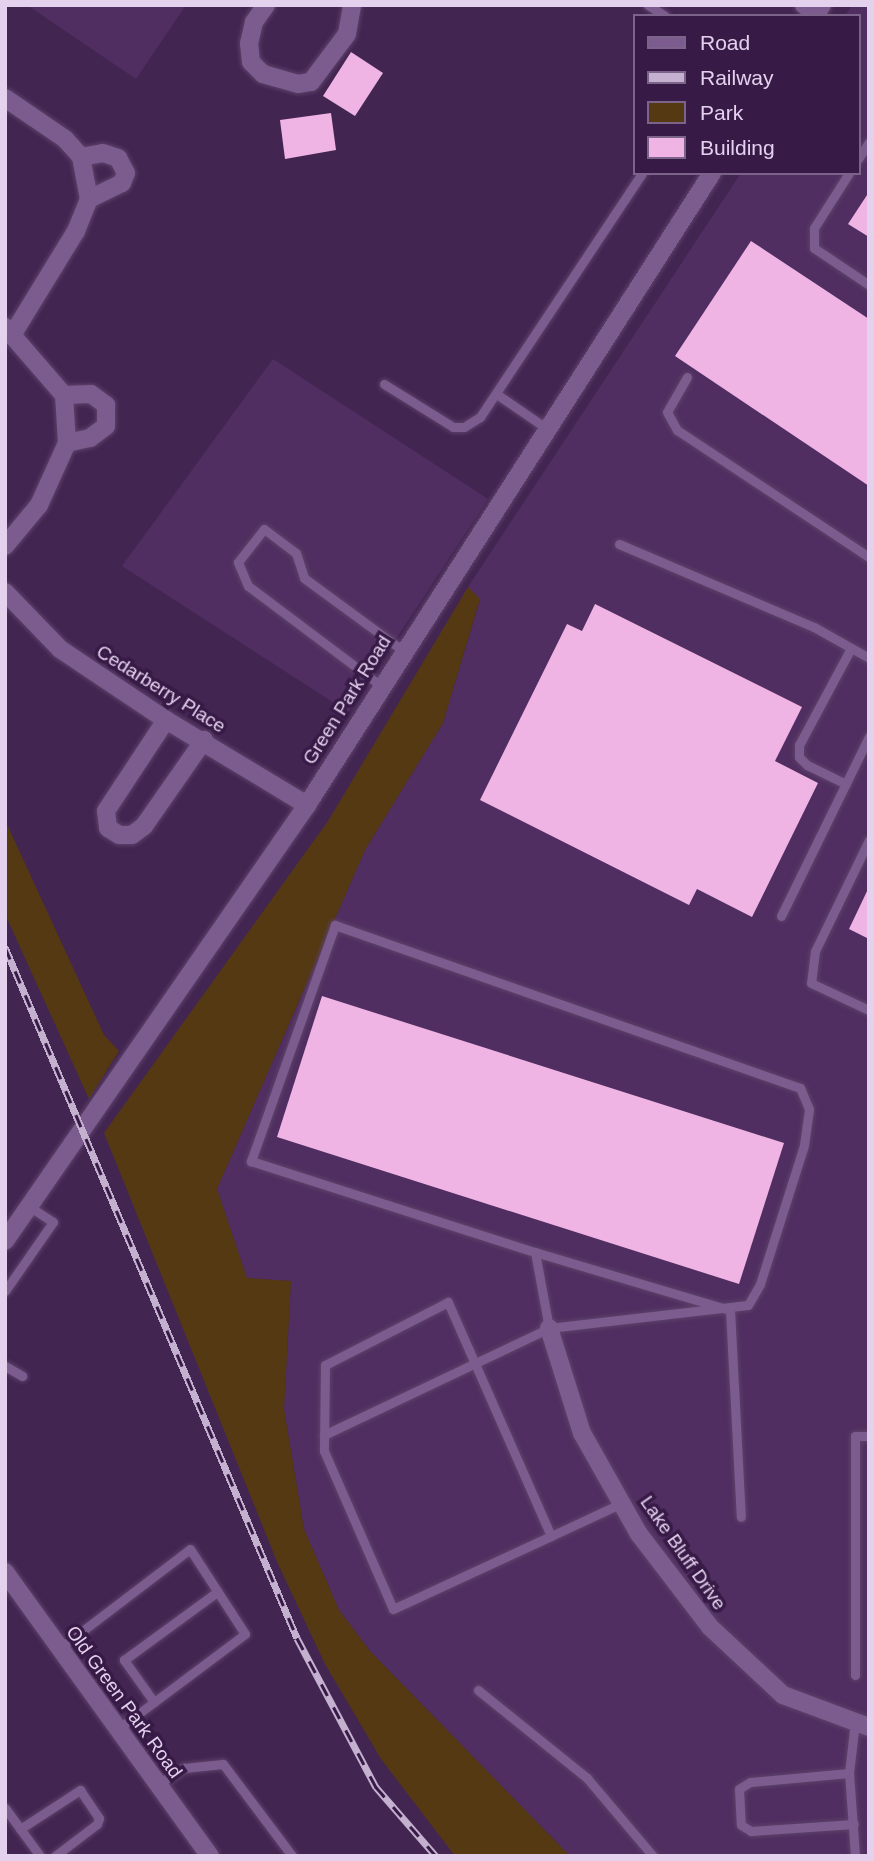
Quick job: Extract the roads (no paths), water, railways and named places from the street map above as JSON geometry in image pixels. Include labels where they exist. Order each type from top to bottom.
[{"type":"street","points":[[266,5],[254,22],[248,43],[251,62],[263,74],[298,84],[311,82],[347,34],[352,5]]},
{"type":"street","points":[[5,98],[65,139],[81,157],[89,200],[76,231],[9,330],[64,395],[66,443],[38,505],[5,546]]},
{"type":"street","points":[[81,157],[103,153],[118,158],[126,173],[122,183],[89,200]]},
{"type":"street","name":"Green Park Road","points":[[5,1241],[307,805],[402,650],[711,175]]},
{"type":"street","points":[[64,395],[91,394],[106,405],[106,426],[90,438],[66,443]]},
{"type":"street","name":"Cedarberry Place","points":[[5,592],[60,649],[166,720],[204,740],[307,805]]},
{"type":"street","points":[[166,720],[106,811],[108,828],[119,835],[132,835],[145,826],[204,740]]},
{"type":"street","name":"Lake Bluff Drive","points":[[549,1328],[582,1433],[639,1534],[710,1627],[783,1695],[862,1724]]},
{"type":"street","name":"Old Green Park Road","points":[[5,1572],[210,1856]]},
{"type":"lane","points":[[384,384],[453,427],[464,427],[480,417],[498,395],[641,175]]},
{"type":"lane","points":[[848,175],[814,228],[814,248],[869,285]]},
{"type":"lane","points":[[687,377],[667,412],[677,430],[869,557]]},
{"type":"lane","points":[[498,395],[546,429]]},
{"type":"lane","points":[[380,685],[248,586],[238,562],[264,529],[296,553],[304,578],[402,650]]},
{"type":"lane","points":[[619,544],[814,627],[869,658]]},
{"type":"lane","points":[[846,784],[807,765],[799,757],[799,745],[851,648]]},
{"type":"lane","points":[[781,916],[869,736]]},
{"type":"lane","points":[[869,840],[815,951],[811,983],[869,1010]]},
{"type":"lane","points":[[324,1434],[549,1328],[730,1310],[748,1305],[760,1284],[804,1145],[809,1110],[800,1088],[335,925],[251,1161],[535,1252],[730,1310]]},
{"type":"lane","points":[[5,1291],[53,1222],[30,1207]]},
{"type":"lane","points":[[535,1252],[549,1328]]},
{"type":"lane","points":[[551,1536],[448,1303],[325,1364],[324,1451],[393,1609],[551,1536],[622,1503]]},
{"type":"lane","points":[[730,1310],[741,1517]]},
{"type":"lane","points":[[5,1366],[22,1376]]},
{"type":"lane","points":[[855,1675],[855,1436],[869,1436]]},
{"type":"lane","points":[[60,1648],[190,1549],[244,1634],[118,1729]]},
{"type":"lane","points":[[154,1702],[124,1660],[217,1592]]},
{"type":"lane","points":[[478,1690],[587,1777],[653,1856]]},
{"type":"lane","points":[[855,1856],[849,1773],[862,1724]]},
{"type":"lane","points":[[158,1784],[184,1768],[223,1764],[292,1856]]},
{"type":"lane","points":[[849,1773],[750,1782],[739,1789],[741,1825],[751,1831],[854,1824]]},
{"type":"lane","points":[[20,1829],[80,1790],[99,1818],[97,1824],[55,1856]]},
{"type":"lane","points":[[5,1808],[40,1856]]},
{"type":"railway","points":[[5,947],[297,1638],[376,1787],[436,1856]]}]
